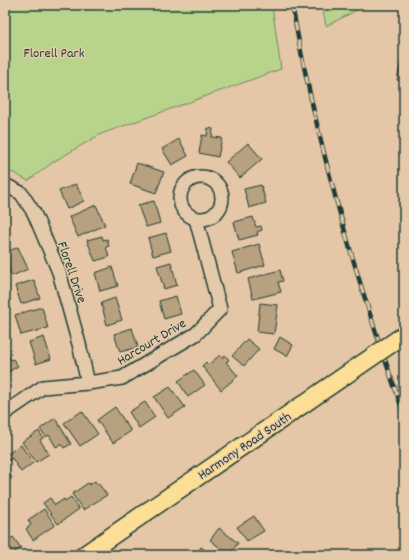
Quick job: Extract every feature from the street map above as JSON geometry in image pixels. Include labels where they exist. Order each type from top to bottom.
[{"type":"main road","name":"Harmony Road South","points":[[84,555],[404,335]]},
{"type":"street","name":"Florell Drive","points":[[5,185],[21,193],[34,213],[60,272],[80,344],[88,383]]},
{"type":"street","name":"Harcourt Drive","points":[[5,413],[43,387],[122,378],[196,334],[220,310],[196,219]]},
{"type":"green space","name":"Florell Park","points":[[5,5],[272,5],[281,69],[101,134],[53,162],[28,181],[5,170]]},
{"type":"green space","points":[[322,5],[367,5],[326,26]]},
{"type":"building","points":[[403,52],[404,53],[404,82],[397,80]]},
{"type":"building","points":[[208,128],[213,129],[212,137],[222,138],[218,157],[199,153],[202,135],[207,136]]},
{"type":"building","points":[[179,139],[188,156],[172,165],[162,149]]},
{"type":"building","points":[[248,143],[262,159],[240,178],[226,162]]},
{"type":"building","points":[[137,163],[164,172],[156,193],[130,184]]},
{"type":"building","points":[[76,184],[84,201],[67,209],[59,191]]},
{"type":"building","points":[[261,185],[266,203],[249,208],[244,189]]},
{"type":"building","points":[[154,201],[160,223],[146,227],[138,205]]},
{"type":"building","points":[[96,205],[105,225],[78,237],[69,217]]},
{"type":"building","points":[[253,217],[256,227],[261,226],[262,230],[257,232],[258,235],[239,240],[234,222]]},
{"type":"building","points":[[166,233],[171,251],[153,256],[148,238]]},
{"type":"building","points":[[102,236],[103,240],[107,239],[109,246],[106,247],[109,257],[95,261],[87,240]]},
{"type":"building","points":[[259,244],[265,265],[238,273],[232,252]]},
{"type":"building","points":[[18,247],[28,269],[12,276],[7,266],[5,267],[5,253]]},
{"type":"building","points":[[171,262],[177,285],[164,289],[157,266]]},
{"type":"building","points":[[112,267],[118,286],[100,291],[95,273]]},
{"type":"building","points":[[280,270],[283,281],[278,282],[281,292],[253,299],[248,279]]},
{"type":"building","points":[[34,280],[40,298],[21,304],[15,286]]},
{"type":"building","points":[[176,296],[181,314],[164,319],[159,301]]},
{"type":"building","points":[[115,298],[122,320],[107,325],[101,303]]},
{"type":"building","points":[[260,303],[278,305],[274,334],[257,332]]},
{"type":"building","points":[[42,307],[48,328],[21,335],[15,315]]},
{"type":"building","points":[[132,328],[138,347],[120,352],[114,334]]},
{"type":"building","points":[[44,337],[51,359],[36,364],[29,342]]},
{"type":"building","points":[[280,337],[293,345],[287,356],[274,349]]},
{"type":"building","points":[[247,339],[259,349],[244,366],[232,356]]},
{"type":"building","points":[[5,351],[11,360],[13,359],[18,366],[5,374]]},
{"type":"building","points":[[220,355],[222,358],[225,355],[229,360],[226,362],[238,376],[221,390],[202,366],[206,362],[208,365]]},
{"type":"building","points":[[194,370],[205,385],[188,397],[178,381]]},
{"type":"building","points":[[170,387],[185,407],[168,418],[154,397]]},
{"type":"building","points":[[145,402],[155,417],[139,428],[129,412]]},
{"type":"building","points":[[115,407],[131,431],[113,443],[97,420]]},
{"type":"building","points":[[82,411],[98,434],[80,446],[64,423]]},
{"type":"building","points":[[55,418],[71,444],[64,448],[61,444],[56,447],[49,435],[46,437],[40,429]]},
{"type":"building","points":[[39,431],[43,438],[40,440],[49,454],[36,462],[22,442]]},
{"type":"building","points":[[21,445],[33,463],[21,472],[12,458],[9,461],[6,455]]},
{"type":"building","points":[[5,467],[12,478],[5,483]]},
{"type":"building","points":[[95,481],[107,495],[83,510],[72,494],[88,483],[89,485]]},
{"type":"building","points":[[71,497],[79,509],[58,524],[43,503],[50,498],[55,505],[64,499],[65,501]]},
{"type":"building","points":[[44,509],[55,525],[33,540],[26,529],[31,525],[28,520]]},
{"type":"building","points":[[254,516],[264,531],[247,541],[237,527]]},
{"type":"building","points":[[219,528],[238,543],[229,555],[210,540]]},
{"type":"building","points":[[13,537],[21,548],[10,555],[5,555],[5,542]]},
{"type":"building","points":[[201,547],[212,555],[196,554]]},
{"type":"railway","points":[[292,5],[313,109],[339,212],[386,364],[404,414]]}]
